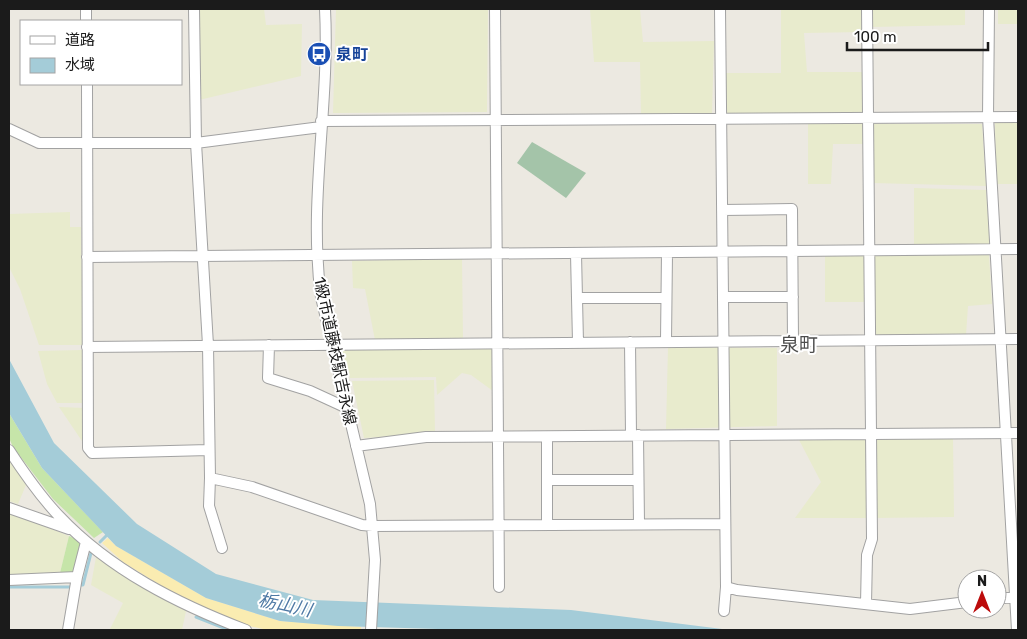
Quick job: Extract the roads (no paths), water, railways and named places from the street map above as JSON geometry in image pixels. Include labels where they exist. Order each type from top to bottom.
[{"type":"street","points":[[194,9],[196,143],[208,345],[209,506],[222,548]]},
{"type":"street","name":"1級市道藤枝駅吉永線","points":[[325,9],[316,254],[321,297],[373,526],[375,586],[371,630]]},
{"type":"street","points":[[495,9],[499,438],[498,588]]},
{"type":"street","points":[[720,9],[726,587],[724,611]]},
{"type":"street","points":[[866,604],[867,554],[872,539],[867,9]]},
{"type":"street","points":[[989,9],[988,117],[1004,433],[1017,630]]},
{"type":"street","points":[[87,85],[88,448],[92,453],[209,450]]},
{"type":"street","points":[[9,129],[39,143],[196,143],[321,124],[495,120],[1018,117]]},
{"type":"street","points":[[722,210],[792,209],[793,341]]},
{"type":"street","points":[[87,257],[1018,249]]},
{"type":"street","points":[[666,341],[667,253]]},
{"type":"street","points":[[576,254],[578,342]]},
{"type":"street","points":[[723,297],[792,297]]},
{"type":"street","points":[[577,298],[666,298]]},
{"type":"street","points":[[87,347],[1018,339]]},
{"type":"street","points":[[630,342],[639,524]]},
{"type":"street","points":[[269,345],[268,378],[310,391],[347,408]]},
{"type":"street","points":[[356,446],[426,438],[1018,433]]},
{"type":"street","points":[[547,437],[547,525]]},
{"type":"street","points":[[9,450],[30,482],[86,542],[150,586],[194,610],[246,630]]},
{"type":"street","points":[[210,478],[252,487],[362,525],[373,526],[724,524]]},
{"type":"street","points":[[547,480],[638,480]]},
{"type":"street","points":[[9,508],[74,530]]},
{"type":"street","points":[[68,630],[77,577],[86,542]]},
{"type":"street","points":[[9,580],[77,577]]},
{"type":"street","points":[[726,587],[736,590],[910,609],[957,603]]},
{"type":"water","name":"栃山川","points":[[9,359],[54,443],[137,524],[216,574],[313,600],[571,610],[730,630],[471,630],[338,626],[280,621],[206,598],[116,546],[42,468],[9,413]]},
{"type":"waterway","points":[[100,542],[108,534]]},
{"type":"waterway","points":[[80,585],[83,585],[91,553]]},
{"type":"waterway","points":[[9,587],[71,587]]},
{"type":"waterway","points":[[196,617],[229,630]]},
{"type":"place","name":"泉町","points":[[319,54]]},
{"type":"district","name":"泉町","points":[[799,344]]}]
